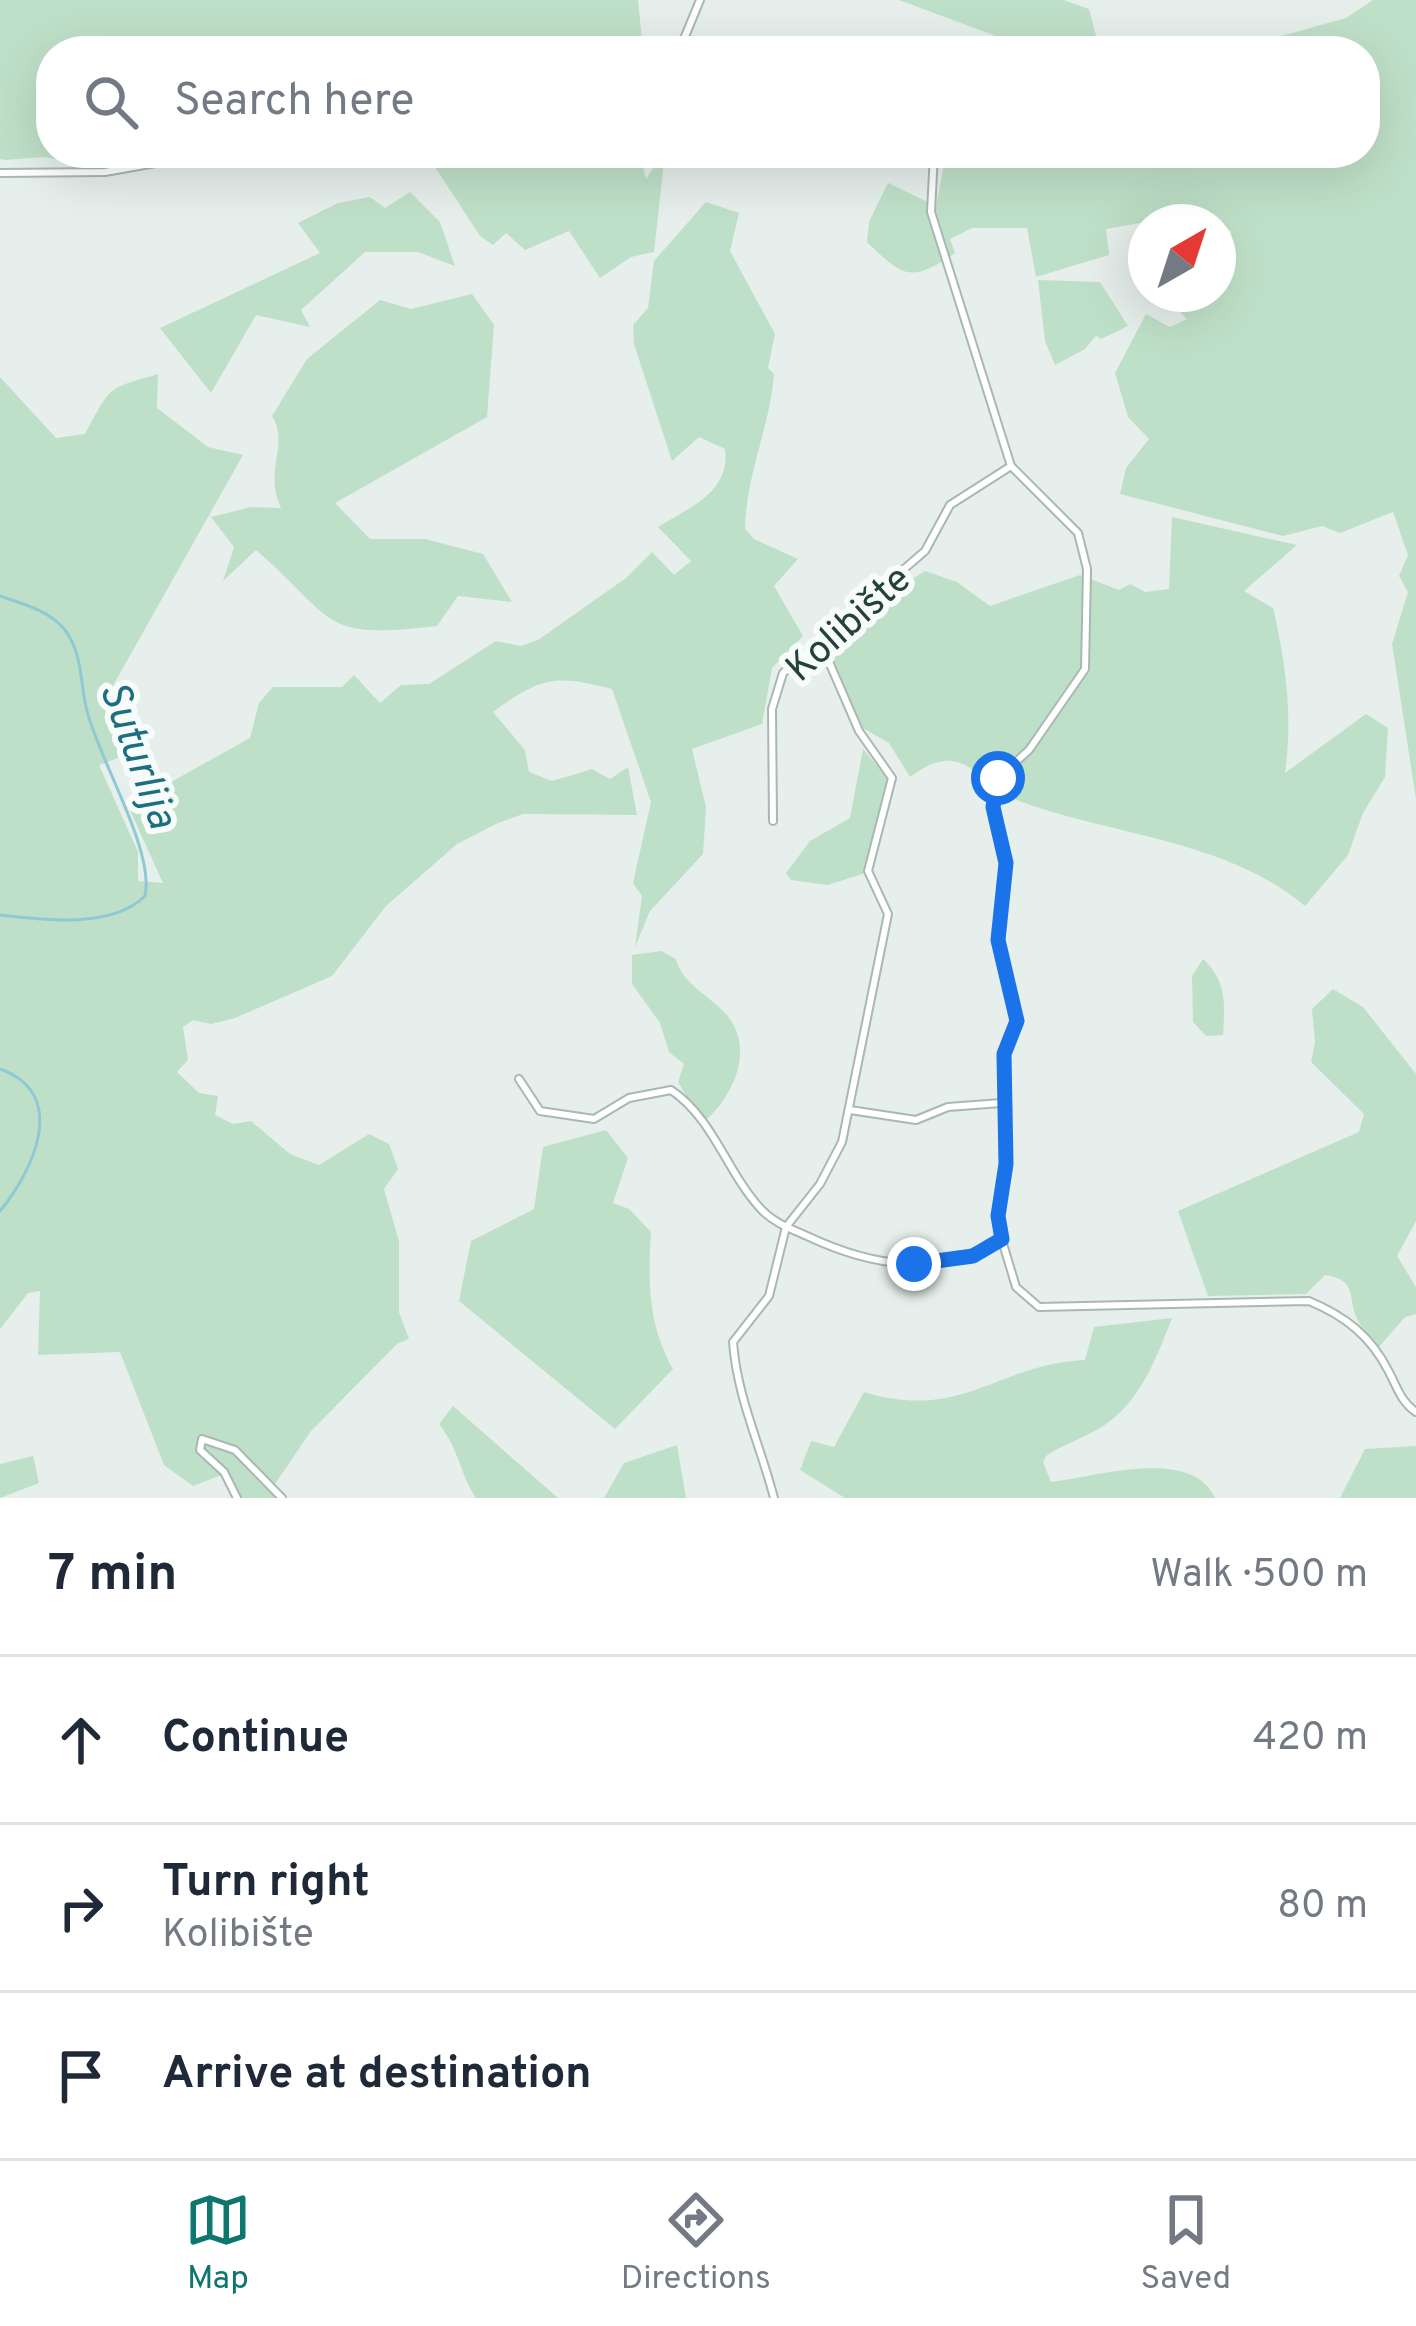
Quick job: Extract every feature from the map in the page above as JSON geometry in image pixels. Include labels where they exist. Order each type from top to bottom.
[{"type":"street","points":[[685,36],[700,0]]},
{"type":"street","points":[[0,173],[128,168]]},
{"type":"street","points":[[933,168],[932,212],[1011,466],[1066,519],[1083,547],[1085,669],[1059,713],[996,784],[993,807],[1006,863],[998,940],[1017,1021],[1004,1054],[1001,1103],[1006,1164],[998,1216],[1021,1296],[1039,1307],[1309,1301],[1343,1315],[1367,1339],[1405,1404],[1416,1412]]},
{"type":"street","name":"Kolibište","points":[[772,821],[776,687],[783,674],[925,551],[950,505],[1011,466]]},
{"type":"street","points":[[774,1498],[755,1424],[736,1384],[733,1342],[769,1296],[786,1227],[831,1167],[850,1110],[888,914],[868,872],[892,778],[859,731],[826,655],[842,620]]},
{"type":"street","points":[[519,1079],[540,1111],[582,1120],[628,1098],[671,1090],[728,1154],[752,1198],[786,1227],[858,1260],[914,1264],[973,1256],[1002,1239]]},
{"type":"street","points":[[850,1110],[916,1120],[948,1107],[1001,1103]]},
{"type":"street","points":[[237,1498],[224,1472],[200,1450],[202,1438],[235,1450],[282,1498]]},
{"type":"green space","points":[[0,0],[638,0],[642,36],[36,36],[36,158],[0,159]]},
{"type":"green space","points":[[899,0],[1064,0],[1089,9],[1096,36],[996,36]]},
{"type":"green space","points":[[1373,0],[1416,0],[1416,799],[1392,644],[1408,592],[1399,576],[1408,555],[1393,512],[1340,533],[1322,526],[1283,536],[1120,494],[1126,468],[1149,439],[1128,417],[1115,373],[1146,314],[1170,327],[1187,319],[1180,312],[1236,312],[1236,204],[1128,204],[1128,225],[1106,229],[1109,255],[1036,277],[1027,228],[972,228],[950,239],[955,253],[918,272],[900,269],[867,242],[869,222],[888,183],[936,206],[943,168],[1380,168],[1380,36],[1282,36],[1346,18]]},
{"type":"green space","points":[[436,168],[643,168],[646,179],[653,168],[663,168],[654,252],[631,257],[600,278],[569,231],[525,250],[506,233],[493,245],[480,236]]},
{"type":"green space","points":[[410,192],[440,222],[455,266],[418,252],[365,252],[301,310],[310,327],[256,315],[211,393],[160,328],[320,253],[298,223],[338,203],[370,197],[385,208]]},
{"type":"green space","points":[[706,202],[739,213],[730,251],[775,334],[768,368],[774,374],[772,394],[749,489],[745,529],[754,539],[798,559],[774,586],[803,636],[772,668],[762,724],[692,749],[706,807],[703,854],[650,911],[635,947],[642,896],[633,883],[651,802],[612,689],[576,681],[549,682],[493,712],[525,750],[529,772],[552,781],[592,769],[610,779],[628,767],[637,815],[523,814],[496,824],[457,844],[386,906],[332,976],[235,1018],[211,1024],[193,1020],[183,1027],[188,1060],[177,1072],[199,1093],[218,1096],[215,1115],[233,1124],[251,1121],[290,1154],[319,1165],[369,1134],[389,1144],[398,1169],[384,1189],[399,1241],[399,1312],[409,1339],[397,1344],[311,1431],[275,1484],[287,1498],[241,1498],[224,1474],[193,1486],[164,1465],[120,1352],[38,1355],[40,1291],[28,1293],[0,1329],[0,377],[56,438],[85,434],[112,391],[158,374],[157,408],[208,447],[243,455],[110,691],[118,758],[99,765],[138,852],[138,881],[163,883],[128,806],[250,738],[259,703],[273,687],[342,687],[354,675],[380,703],[401,685],[429,684],[496,641],[521,646],[538,640],[626,578],[652,552],[674,575],[691,561],[658,527],[714,488],[725,464],[725,449],[699,437],[672,461],[634,344],[633,325],[648,308],[654,261]]},
{"type":"green space","points":[[1038,280],[1100,282],[1128,326],[1101,339],[1096,336],[1085,349],[1055,365],[1045,341]]},
{"type":"green space","points":[[472,294],[494,325],[487,417],[335,503],[370,539],[425,539],[483,554],[512,602],[458,596],[437,626],[370,630],[333,620],[256,550],[223,581],[234,547],[211,517],[251,507],[281,508],[275,482],[278,437],[272,416],[307,359],[380,300],[411,309]]},
{"type":"green space","points":[[1172,517],[1297,545],[1244,591],[1273,608],[1287,690],[1285,773],[1366,714],[1388,728],[1385,777],[1363,813],[1348,855],[1305,906],[1273,883],[1202,852],[1014,799],[960,763],[935,763],[910,777],[889,743],[859,726],[824,656],[845,622],[925,571],[957,582],[990,606],[1080,575],[1119,590],[1130,584],[1145,592],[1169,589]]},
{"type":"green space","points":[[863,749],[888,779],[865,873],[828,885],[791,880],[786,873],[810,841],[850,818]]},
{"type":"green space","points":[[661,951],[676,959],[690,982],[726,1014],[739,1042],[740,1057],[731,1086],[703,1123],[678,1082],[684,1064],[669,1052],[660,1023],[632,984],[632,955]]},
{"type":"green space","points":[[1203,959],[1220,985],[1223,1035],[1206,1036],[1193,1022],[1192,976]]},
{"type":"green space","points":[[1333,989],[1363,1007],[1416,1074],[1416,1221],[1397,1256],[1416,1287],[1416,1314],[1405,1317],[1379,1347],[1360,1324],[1348,1287],[1336,1278],[1325,1275],[1306,1294],[1208,1296],[1178,1211],[1359,1132],[1364,1114],[1311,1062],[1315,1042],[1312,1009]]},
{"type":"green space","points":[[606,1130],[628,1158],[613,1203],[629,1209],[651,1232],[652,1303],[673,1369],[615,1429],[459,1301],[471,1241],[534,1209],[543,1147]]},
{"type":"green space","points":[[1172,1318],[1144,1380],[1125,1408],[1043,1462],[1051,1482],[1141,1469],[1186,1473],[1203,1482],[1215,1498],[845,1498],[800,1470],[811,1441],[834,1447],[864,1392],[898,1399],[954,1396],[1027,1371],[1085,1360],[1094,1327]]},
{"type":"green space","points":[[453,1406],[558,1498],[476,1498],[439,1424]]},
{"type":"green space","points":[[677,1445],[686,1498],[604,1498],[624,1463]]},
{"type":"green space","points":[[1416,1446],[1416,1498],[1340,1498],[1365,1449]]},
{"type":"green space","points":[[33,1456],[39,1483],[0,1498],[0,1464]]},
{"type":"waterway","name":"Suturlija","points":[[0,596],[43,613],[71,639],[87,711],[134,831],[146,877],[145,896],[114,914],[76,920],[0,915]]},
{"type":"waterway","name":"Suturlija","points":[[0,1069],[21,1081],[34,1096],[39,1114],[33,1155],[0,1211]]},
{"type":"route","points":[[914,1264],[973,1256],[1002,1239],[998,1216],[1006,1164],[1001,1103],[1004,1054],[1017,1021],[998,940],[1006,863],[993,807],[998,778]]}]
